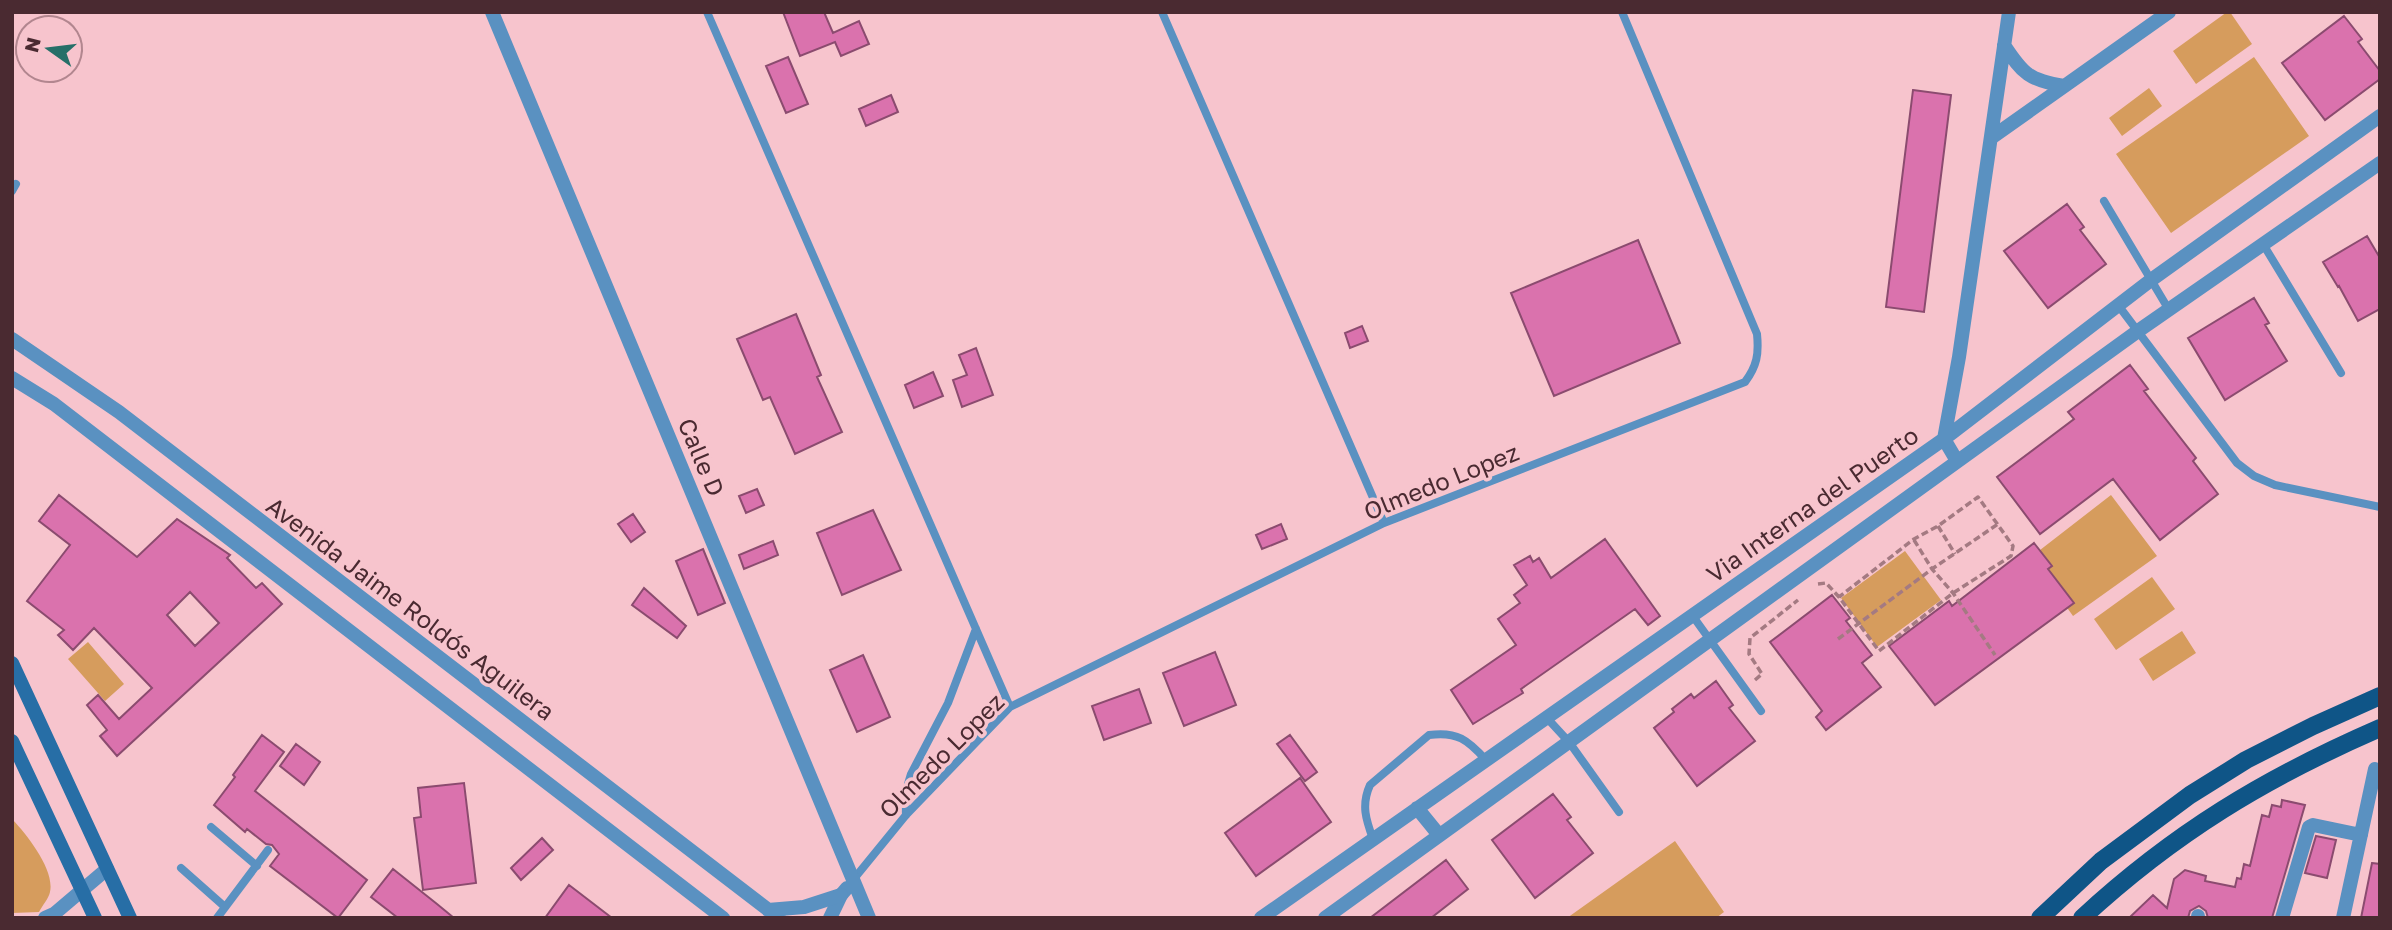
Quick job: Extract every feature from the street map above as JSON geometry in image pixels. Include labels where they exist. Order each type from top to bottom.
[{"type":"main road","points":[[12,663],[130,918]]},
{"type":"main road","points":[[2040,918],[2101,861],[2190,795],[2246,760],[2380,696]]},
{"type":"main road","points":[[2082,918],[2120,882],[2209,816],[2260,785],[2380,728]]},
{"type":"main road","points":[[12,741],[95,918]]},
{"type":"street","name":"Calle D","points":[[492,12],[869,918]]},
{"type":"street","points":[[1957,461],[1944,439],[1959,357],[2009,12]]},
{"type":"street","points":[[1991,138],[2169,12]]},
{"type":"street","points":[[2004,45],[2027,76],[2064,86]]},
{"type":"street","name":"Via Interna del Puerto","points":[[1261,918],[1944,439],[2151,280],[2380,116]]},
{"type":"street","name":"Via Interna del Puerto","points":[[1325,918],[2138,331],[2380,163]]},
{"type":"street","name":"Avenida Jaime Roldós Aguilera","points":[[12,339],[119,412],[774,914]]},
{"type":"street","points":[[12,379],[54,404],[723,918]]},
{"type":"street","points":[[2343,918],[2375,769]]},
{"type":"street","points":[[1417,808],[1439,835]]},
{"type":"street","points":[[2282,918],[2309,827],[2313,825],[2361,835]]},
{"type":"street","points":[[45,918],[54,914],[107,869]]},
{"type":"street","points":[[830,918],[841,895],[852,882]]},
{"type":"street","points":[[774,914],[841,895]]},
{"type":"lane","points":[[707,12],[1010,707]]},
{"type":"lane","points":[[1162,12],[1384,523]]},
{"type":"lane","name":"Olmedo Lopez","points":[[852,882],[906,815],[1010,707],[1384,523],[1745,382],[1754,371],[1759,354],[1758,334],[1622,12]]},
{"type":"lane","points":[[2104,201],[2169,310]]},
{"type":"lane","points":[[2263,244],[2341,373]]},
{"type":"lane","points":[[2118,305],[2237,463],[2254,476],[2275,485],[2380,507]]},
{"type":"lane","points":[[1692,615],[1761,711]]},
{"type":"lane","points":[[906,815],[905,794],[911,774],[948,703],[976,629]]},
{"type":"lane","points":[[1546,717],[1569,742],[1619,812]]},
{"type":"lane","points":[[1373,839],[1365,817],[1366,793],[1370,785],[1429,735],[1440,733],[1462,738],[1471,742],[1486,760]]},
{"type":"lane","points":[[211,827],[257,866]]},
{"type":"lane","points":[[217,918],[268,850]]},
{"type":"lane","points":[[181,868],[225,907]]},
{"type":"path","points":[[1809,592],[1818,584],[1826,583],[1879,651],[1953,593],[2011,556],[2013,545],[1978,497],[1914,540],[1839,597]]},
{"type":"path","points":[[1838,639],[1998,524]]},
{"type":"path","points":[[1938,526],[1955,555]]},
{"type":"path","points":[[1914,540],[1995,655]]},
{"type":"path","points":[[1744,688],[1762,674],[1749,654],[1749,638],[1799,599]]},
{"type":"shaded area","points":[[2230,12],[2252,44],[2196,84],[2173,51]]},
{"type":"shaded area","points":[[2254,57],[2309,136],[2171,233],[2116,154]]},
{"type":"shaded area","points":[[2149,88],[2162,106],[2122,136],[2109,118]]},
{"type":"shaded area","points":[[2111,495],[2157,556],[2073,616],[2031,557]]},
{"type":"shaded area","points":[[1905,551],[1941,600],[1877,647],[1841,598]]},
{"type":"shaded area","points":[[2152,577],[2175,609],[2116,650],[2094,619]]},
{"type":"shaded area","points":[[2182,631],[2196,653],[2153,681],[2139,659]]},
{"type":"shaded area","points":[[88,642],[124,684],[105,701],[68,659]]},
{"type":"shaded area","points":[[13,820],[32,844],[48,874],[50,892],[39,912],[12,913]]},
{"type":"shaded area","points":[[1675,841],[1724,912],[1716,918],[1567,918]]},
{"type":"building","points":[[783,12],[824,12],[833,33],[859,21],[869,44],[841,56],[835,42],[800,56]]},
{"type":"building","points":[[2344,16],[2362,39],[2358,42],[2380,71],[2380,79],[2325,120],[2282,63]]},
{"type":"building","points":[[788,57],[808,104],[786,113],[766,66]]},
{"type":"building","points":[[1913,90],[1951,95],[1924,312],[1886,307]]},
{"type":"building","points":[[891,95],[898,112],[866,126],[859,109]]},
{"type":"building","points":[[2067,204],[2084,227],[2080,230],[2106,264],[2048,308],[2004,251]]},
{"type":"building","points":[[2367,236],[2380,258],[2380,309],[2358,321],[2323,262]]},
{"type":"building","points":[[1638,240],[1680,343],[1554,396],[1511,293]]},
{"type":"building","points":[[2254,298],[2269,323],[2265,325],[2287,361],[2225,400],[2188,338]]},
{"type":"building","points":[[796,314],[821,375],[817,377],[842,432],[795,454],[770,397],[763,400],[737,339]]},
{"type":"building","points":[[1362,326],[1368,341],[1350,348],[1345,333]]},
{"type":"building","points":[[976,348],[993,395],[962,407],[953,380],[967,375],[959,355]]},
{"type":"building","points":[[2130,365],[2148,389],[2144,391],[2196,458],[2193,461],[2218,494],[2160,540],[2113,479],[2040,534],[1997,477],[2074,419],[2068,412]]},
{"type":"building","points":[[933,372],[943,396],[914,408],[905,385]]},
{"type":"building","points":[[757,489],[764,505],[746,513],[739,496]]},
{"type":"building","points":[[59,495],[137,557],[177,519],[230,555],[227,558],[256,588],[262,583],[282,604],[117,756],[100,736],[107,730],[87,705],[98,695],[119,719],[152,688],[94,628],[73,650],[58,635],[64,630],[27,601],[70,545],[39,521]],"holes":[[[190,592],[219,623],[195,646],[167,615]]]},
{"type":"building","points":[[873,510],[901,570],[842,595],[817,533]]},
{"type":"building","points":[[633,514],[645,532],[631,542],[618,524]]},
{"type":"building","points":[[1281,524],[1287,539],[1262,549],[1256,535]]},
{"type":"building","points":[[1605,539],[1660,616],[1648,625],[1635,609],[1521,689],[1523,693],[1473,724],[1451,690],[1516,645],[1498,619],[1520,603],[1514,595],[1527,585],[1514,565],[1530,556],[1533,562],[1539,558],[1551,578]]},
{"type":"building","points":[[773,541],[778,555],[744,569],[739,555]]},
{"type":"building","points":[[2034,543],[2052,566],[2048,569],[2074,603],[1935,705],[1889,646],[1949,601],[1952,606]]},
{"type":"building","points":[[703,549],[725,603],[698,615],[676,561]]},
{"type":"building","points":[[644,588],[686,626],[677,638],[632,605]]},
{"type":"building","points":[[1832,595],[1850,618],[1846,621],[1872,655],[1862,663],[1881,687],[1826,730],[1816,717],[1822,711],[1770,642]]},
{"type":"building","points":[[1215,652],[1236,705],[1184,726],[1163,673]]},
{"type":"building","points":[[863,655],[890,717],[857,732],[830,670]]},
{"type":"building","points":[[1716,681],[1733,705],[1729,708],[1755,741],[1697,786],[1654,728],[1691,694],[1694,698]]},
{"type":"building","points":[[1139,689],[1151,723],[1104,740],[1092,706]]},
{"type":"building","points":[[262,735],[284,752],[255,791],[367,880],[338,918],[270,866],[279,854],[272,845],[266,844],[247,829],[245,832],[214,805]]},
{"type":"building","points":[[1290,735],[1317,772],[1305,781],[1277,744]]},
{"type":"building","points":[[296,744],[320,762],[304,785],[280,766]]},
{"type":"building","points":[[1300,778],[1331,822],[1256,876],[1225,833]]},
{"type":"building","points":[[464,783],[476,883],[423,890],[414,818],[421,817],[418,788]]},
{"type":"building","points":[[1553,794],[1571,817],[1567,820],[1593,853],[1535,898],[1492,840]]},
{"type":"building","points":[[2282,800],[2305,805],[2272,918],[2208,918],[2206,911],[2199,906],[2190,911],[2188,918],[2129,918],[2153,895],[2167,908],[2174,879],[2185,870],[2206,876],[2205,881],[2235,887],[2237,878],[2241,879],[2244,864],[2250,866],[2262,815],[2269,817],[2272,805],[2281,807]]},
{"type":"building","points":[[2316,836],[2336,840],[2327,878],[2305,873]]},
{"type":"building","points":[[542,838],[553,850],[521,880],[511,868]]},
{"type":"building","points":[[1446,860],[1468,889],[1431,918],[1370,918]]},
{"type":"building","points":[[2372,863],[2380,864],[2380,918],[2361,918]]},
{"type":"building","points":[[393,869],[454,918],[398,918],[371,897]]},
{"type":"building","points":[[569,885],[612,918],[545,918]]}]
